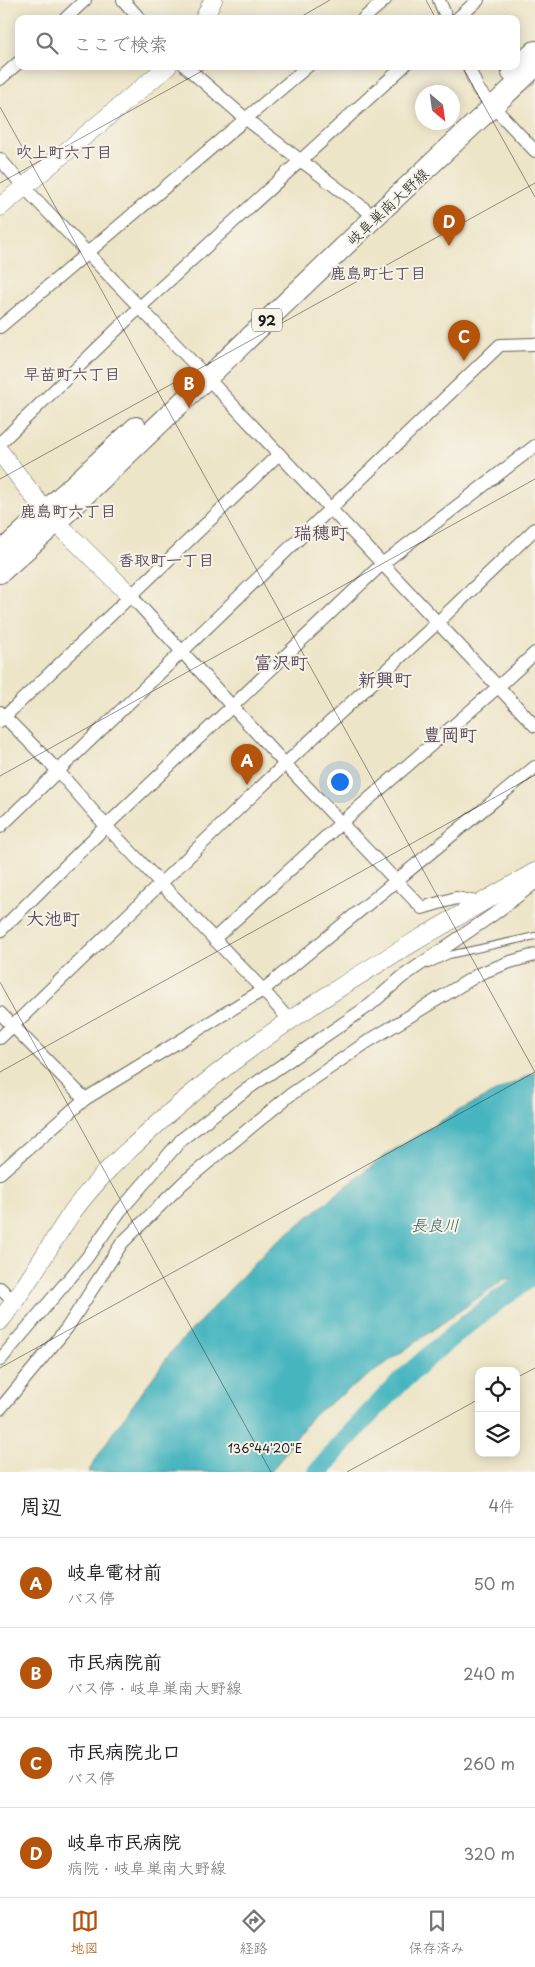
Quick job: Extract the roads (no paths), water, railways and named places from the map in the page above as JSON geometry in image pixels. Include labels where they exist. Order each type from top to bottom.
[{"type":"main road","name":"岐阜巣南大野線","points":[[520,68],[535,51]]},
{"type":"main road","name":"岐阜巣南大野線","points":[[203,373],[365,209],[489,103],[535,67]]},
{"type":"main road","name":"岐阜巣南大野線","points":[[0,573],[51,516],[489,103],[518,70]]},
{"type":"main road","name":"岐阜巣南大野線","points":[[0,553],[51,516]]},
{"type":"street","points":[[69,15],[86,0]]},
{"type":"street","points":[[123,0],[136,15]]},
{"type":"street","points":[[206,15],[214,0]]},
{"type":"street","points":[[368,15],[385,0]]},
{"type":"street","points":[[439,0],[445,15]]},
{"type":"street","points":[[461,15],[478,0]]},
{"type":"street","points":[[0,79],[15,66]]},
{"type":"street","points":[[0,208],[163,70]]},
{"type":"street","points":[[190,70],[246,119],[299,161],[365,209]]},
{"type":"street","points":[[0,327],[303,70]]},
{"type":"street","points":[[0,443],[140,307],[400,70]]},
{"type":"street","points":[[470,70],[478,89],[489,103],[535,151]]},
{"type":"street","points":[[0,159],[24,187],[203,373],[535,726]]},
{"type":"street","points":[[0,827],[500,345],[535,344]]},
{"type":"street","points":[[0,931],[106,826],[382,564],[535,446]]},
{"type":"street","points":[[0,452],[51,516],[131,596],[233,705],[285,764],[422,908],[456,898],[481,903]]},
{"type":"street","points":[[279,454],[2,717],[58,771],[106,826],[263,990],[290,1021]]},
{"type":"street","points":[[0,1038],[285,764],[535,529]]},
{"type":"street","points":[[214,939],[341,823],[535,653]]},
{"type":"street","points":[[0,1173],[85,1099],[263,990],[535,767]]},
{"type":"street","points":[[0,1321],[70,1215],[108,1170],[168,1114],[224,1066],[412,942],[535,872]]},
{"type":"street","points":[[0,1360],[86,1259],[120,1211],[182,1139],[243,1092],[370,1005],[402,977],[494,914],[535,883]]},
{"type":"street","points":[[0,1409],[68,1328],[122,1243],[183,1183],[290,1095],[367,1042],[481,973],[535,955]]},
{"type":"street","points":[[0,1013],[85,1099]]},
{"type":"street","points":[[0,1288],[14,1302]]},
{"type":"lane","points":[[402,977],[449,955],[535,936]]},
{"type":"water","name":"長良川","points":[[535,1072],[535,1273],[503,1280],[313,1415],[271,1472],[88,1472],[112,1434],[172,1351],[268,1249],[387,1154],[456,1112]]},
{"type":"waterway","name":"長良川","points":[[318,1472],[371,1412],[414,1369],[467,1324],[535,1274]]},
{"type":"place","name":"岐阜市民病院","points":[[449,246]]},
{"type":"place","name":"市民病院北口","points":[[464,361]]},
{"type":"place","name":"市民病院前","points":[[189,408]]},
{"type":"place","name":"岐阜電材前","points":[[247,785]]},
{"type":"district","name":"吹上町六丁目","points":[[64,151]]},
{"type":"district","name":"鹿島町七丁目","points":[[378,272]]},
{"type":"district","name":"早苗町六丁目","points":[[72,373]]},
{"type":"district","name":"鹿島町六丁目","points":[[68,510]]},
{"type":"district","name":"瑞穂町","points":[[321,531]]},
{"type":"district","name":"香取町一丁目","points":[[166,559]]},
{"type":"district","name":"富沢町","points":[[281,661]]},
{"type":"district","name":"新興町","points":[[385,678]]},
{"type":"district","name":"豊岡町","points":[[450,733]]},
{"type":"district","name":"大池町","points":[[53,917]]}]
